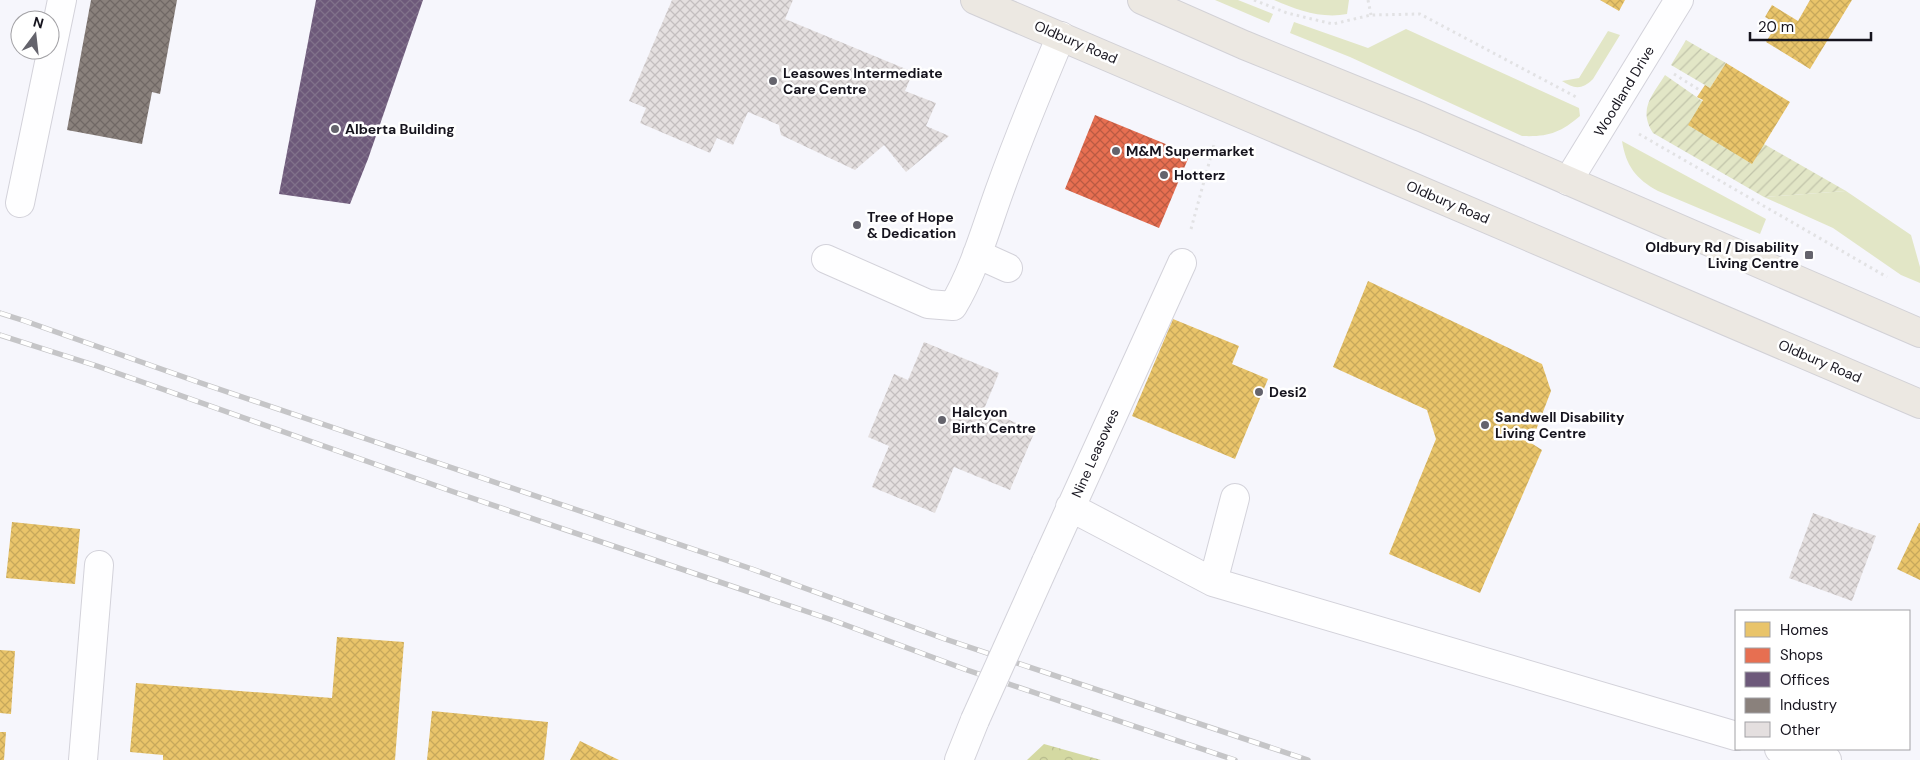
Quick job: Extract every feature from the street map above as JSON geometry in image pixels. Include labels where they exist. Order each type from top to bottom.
[{"type":"main road","name":"Oldbury Road","points":[[975,0],[1920,404]]},
{"type":"main road","points":[[1142,0],[1244,45],[1421,117],[1920,333]]},
{"type":"street","points":[[20,204],[62,0]]},
{"type":"street","name":"Woodland Drive","points":[[1568,181],[1679,0]]},
{"type":"street","points":[[826,259],[928,304],[953,306],[961,294],[1025,120],[1062,36]]},
{"type":"street","points":[[977,254],[1008,268]]},
{"type":"street","name":"Nine Leasowes","points":[[959,760],[1070,507],[1182,263]]},
{"type":"street","points":[[1213,582],[1236,498]]},
{"type":"street","points":[[1070,507],[1213,582],[1735,736]]},
{"type":"street","points":[[83,760],[99,565]]},
{"type":"street","points":[[1783,750],[1827,760]]},
{"type":"path","points":[[1254,0],[1287,13],[1333,24],[1371,15],[1420,14],[1585,102]]},
{"type":"path","points":[[1363,0],[1368,2],[1371,15]]},
{"type":"path","points":[[1670,72],[1701,91]]},
{"type":"path","points":[[1633,131],[1893,281]]},
{"type":"path","points":[[1182,263],[1215,140]]},
{"type":"green space","points":[[1215,0],[1238,0],[1273,14],[1269,23]]},
{"type":"green space","points":[[1274,0],[1349,0],[1347,14],[1328,15],[1301,10]]},
{"type":"green space","points":[[1294,22],[1368,48],[1406,29],[1579,108],[1580,116],[1553,133],[1539,136],[1522,136],[1350,57],[1290,33]]},
{"type":"green space","points":[[1608,31],[1620,35],[1593,79],[1582,87],[1570,86],[1562,81],[1579,78]]},
{"type":"green space","points":[[1686,40],[1726,63],[1710,88],[1671,65]]},
{"type":"green space","points":[[1665,75],[1764,144],[1846,191],[1764,197],[1653,133],[1647,117],[1648,103]]},
{"type":"green space","points":[[1622,141],[1766,219],[1760,234],[1658,191],[1644,182],[1629,165]]},
{"type":"green space","points":[[1846,191],[1911,235],[1920,267],[1920,283],[1901,275],[1833,228],[1764,197]]},
{"type":"green space","points":[[1044,744],[1101,760],[1027,760]]},
{"type":"building: Homes","points":[[1600,0],[1625,0],[1619,11]]},
{"type":"building: Homes","points":[[1810,0],[1852,0],[1810,69],[1766,42],[1777,24],[1765,17],[1772,5],[1798,21]]},
{"type":"building: Homes","points":[[1726,63],[1790,102],[1752,164],[1688,125],[1703,100],[1697,97],[1705,85],[1710,88]]},
{"type":"building: Homes","name":"Sandwell Disability Living Centre","points":[[1368,281],[1542,364],[1551,391],[1531,443],[1542,450],[1480,593],[1389,554],[1436,439],[1427,410],[1333,367]]},
{"type":"building: Homes","points":[[1173,319],[1239,346],[1232,364],[1268,379],[1235,459],[1132,416]]},
{"type":"building: Homes","points":[[12,522],[80,529],[75,584],[6,578]]},
{"type":"building: Homes","points":[[1920,523],[1920,580],[1897,569]]},
{"type":"building: Homes","points":[[337,637],[404,642],[395,760],[163,760],[163,755],[130,752],[136,683],[332,698]]},
{"type":"building: Homes","points":[[0,650],[15,651],[11,714],[0,713]]},
{"type":"building: Homes","points":[[432,711],[548,722],[544,760],[427,760]]},
{"type":"building: Homes","points":[[0,732],[6,732],[4,760],[0,760]]},
{"type":"building: Homes","points":[[580,741],[619,760],[570,760]]},
{"type":"building: Shops","points":[[1095,115],[1190,154],[1159,228],[1065,189]]},
{"type":"building: Offices","name":"Alberta Building","points":[[316,0],[423,0],[368,159],[350,204],[279,194]]},
{"type":"building: Industry","points":[[91,0],[177,0],[160,94],[152,92],[142,144],[67,130]]},
{"type":"building: Other","name":"Leasowes Intermediate Care Centre","points":[[672,0],[793,0],[785,19],[913,72],[905,91],[936,103],[926,126],[949,136],[906,172],[884,145],[855,170],[781,135],[779,125],[748,112],[733,145],[717,138],[710,153],[640,123],[646,108],[629,101]]},
{"type":"building: Other","name":"Halcyon Birth Centre","points":[[924,342],[999,373],[984,409],[1035,431],[1010,490],[954,467],[935,513],[872,487],[889,446],[868,437],[894,374],[908,380]]},
{"type":"building: Other","points":[[1813,513],[1876,536],[1852,601],[1789,578]]},
{"type":"railway","points":[[0,313],[198,382],[752,569],[945,639],[1308,760]]},
{"type":"railway","points":[[0,335],[97,366],[454,492],[832,620],[967,670],[1235,760]]},
{"type":"place","name":"Leasowes Intermediate Care Centre","points":[[773,81]]},
{"type":"place","name":"Alberta Building","points":[[335,129]]},
{"type":"place","name":"M&M Supermarket","points":[[1116,151]]},
{"type":"place","name":"Hotterz","points":[[1164,175]]},
{"type":"place","name":"Tree of Hope & Dedication","points":[[857,225]]},
{"type":"place","name":"Oldbury Rd / Disability Living Centre","points":[[1809,255]]},
{"type":"place","name":"Desi2","points":[[1259,392]]},
{"type":"place","name":"Halcyon Birth Centre","points":[[942,420]]},
{"type":"place","name":"Sandwell Disability Living Centre","points":[[1485,425]]}]
